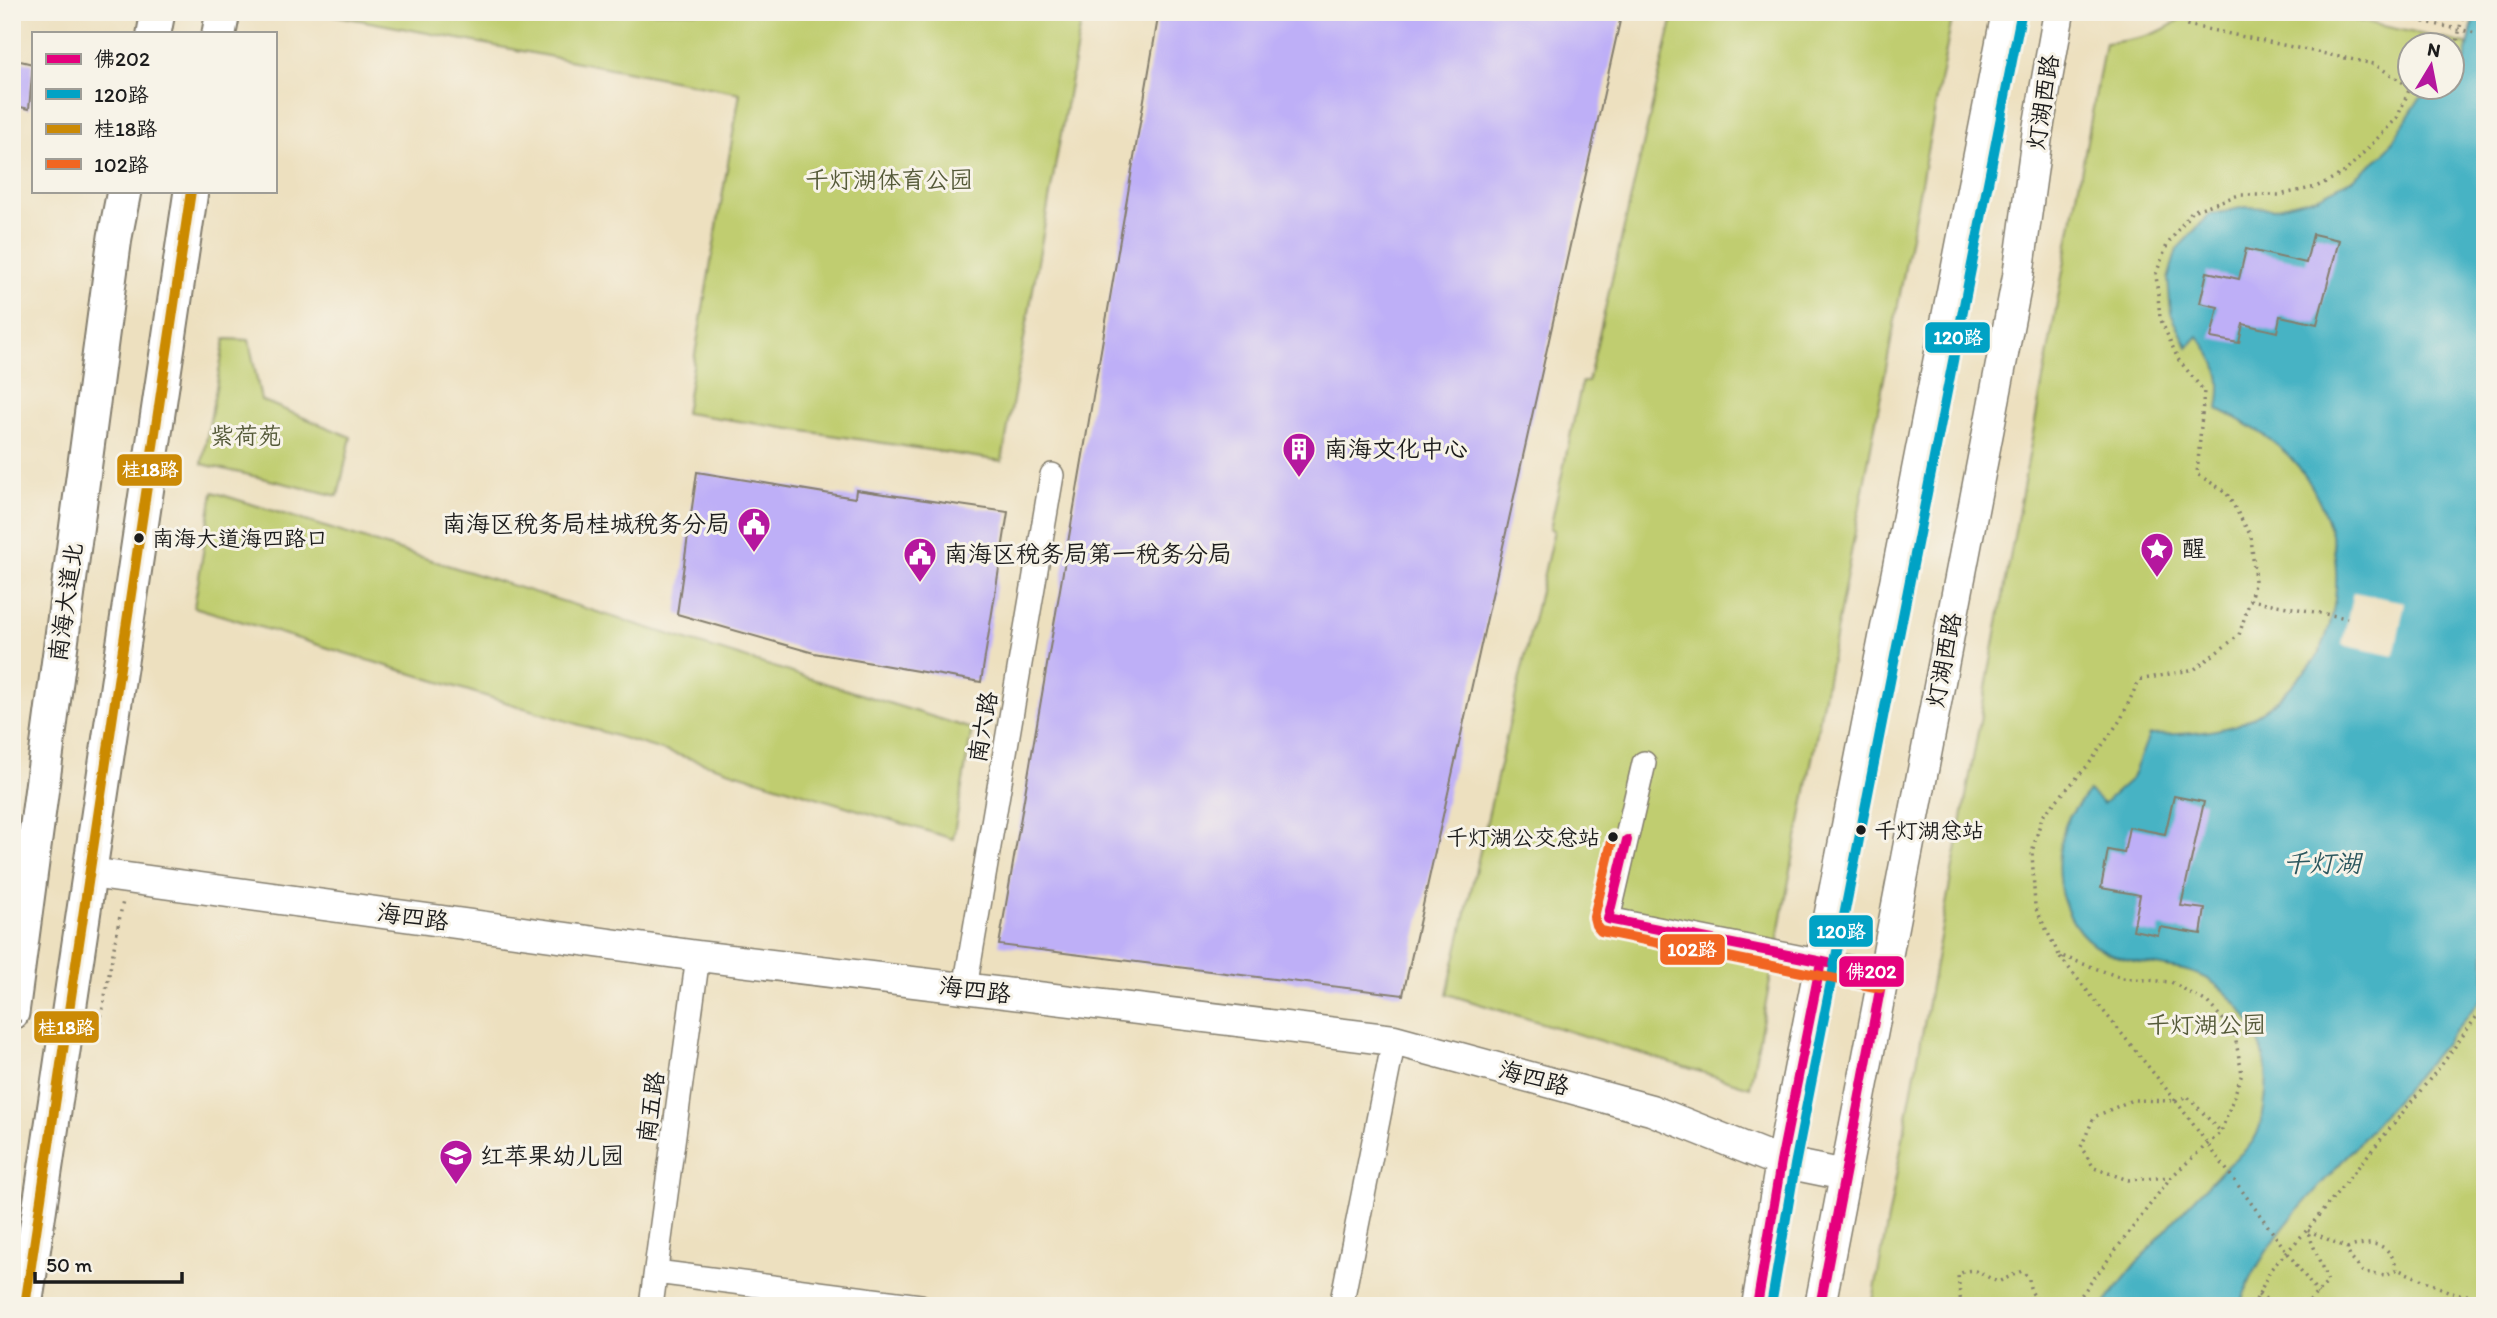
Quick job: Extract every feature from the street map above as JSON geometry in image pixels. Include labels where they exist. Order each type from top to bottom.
[{"type":"highway","points":[[154,32],[158,12]]},
{"type":"highway","points":[[219,32],[223,12]]},
{"type":"highway","name":"南海大道北","points":[[12,1013],[22,861],[124,192]]},
{"type":"highway","points":[[25,1306],[191,192]]},
{"type":"main road","points":[[2056,23],[2077,12]]},
{"type":"main road","points":[[1757,1306],[1781,1162],[2002,20]]},
{"type":"main road","name":"灯湖西路","points":[[1820,1306],[2018,276],[2056,23]]},
{"type":"main road","name":"海四路","points":[[90,873],[698,956],[1394,1040],[1651,1110],[1781,1162],[1845,1175]]},
{"type":"street","name":"南六路","points":[[965,988],[1052,475]]},
{"type":"street","points":[[1644,763],[1608,919],[1883,974]]},
{"type":"street","name":"南五路","points":[[652,1306],[698,956]]},
{"type":"street","points":[[1340,1306],[1394,1040]]},
{"type":"street","points":[[656,1272],[920,1306]]},
{"type":"path","points":[[2170,12],[2187,25],[2374,64],[2396,78]]},
{"type":"path","points":[[2459,32],[2463,12]]},
{"type":"path","points":[[2403,16],[2485,34]]},
{"type":"path","points":[[2318,1294],[2176,1101],[2059,955],[2035,907],[2032,852],[2042,817],[2089,764],[2121,719],[2139,680],[2195,669],[2239,635],[2255,581],[2251,536],[2227,492],[2197,474],[2204,391],[2178,359],[2160,318],[2156,274],[2167,245],[2192,211],[2239,195],[2279,195],[2316,187],[2345,172],[2397,118],[2404,102]]},
{"type":"path","points":[[2250,600],[2347,618]]},
{"type":"path","points":[[12,1020],[98,1034],[118,926]]},
{"type":"path","points":[[2059,955],[2122,978],[2171,982],[2207,1002],[2234,1031],[2242,1073],[2221,1132],[2171,1177],[2073,1306]]},
{"type":"path","points":[[2253,1306],[2271,1269],[2307,1230],[2443,1063],[2485,1005]]},
{"type":"path","points":[[2171,1177],[2128,1180],[2094,1168],[2081,1147],[2094,1117],[2132,1100],[2176,1101],[2187,1096],[2221,1132]]},
{"type":"path","points":[[2307,1230],[2347,1248],[2366,1242],[2383,1245],[2393,1255],[2397,1269]]},
{"type":"path","points":[[2304,1306],[2328,1282],[2307,1230]]},
{"type":"path","points":[[2347,1248],[2350,1257],[2363,1272],[2386,1275],[2397,1269]]},
{"type":"path","points":[[2397,1269],[2455,1294],[2485,1297]]},
{"type":"path","points":[[1961,1306],[1958,1275],[1966,1270],[1978,1270],[1998,1282],[2022,1271],[2029,1278],[2029,1290],[2035,1299],[2051,1306]]},
{"type":"path","points":[[2258,1295],[2280,1306]]},
{"type":"green space","name":"千灯湖体育公园","points":[[318,12],[1083,12],[1002,461],[685,413],[740,93]]},
{"type":"green space","points":[[1674,12],[1948,12],[1952,19],[1750,1087],[1447,994],[1554,530],[1550,529],[1582,382],[1588,382]]},
{"type":"green space","name":"千灯湖公园","points":[[2187,12],[2318,12],[2411,32],[2396,32],[2396,102],[2466,102],[2466,44],[2485,48],[2485,1306],[1872,1306],[2105,43],[2149,35],[2170,26]]},
{"type":"green space","name":"紫荷苑","points":[[225,339],[249,340],[261,400],[351,437],[338,496],[202,464]]},
{"type":"green space","points":[[213,492],[972,729],[953,839],[194,607]]},
{"type":"water","name":"千灯湖","points":[[2475,12],[2485,12],[2485,994],[2404,1091],[2288,1222],[2260,1262],[2240,1306],[2103,1306],[2173,1222],[2253,1141],[2260,1126],[2264,1106],[2266,1069],[2263,1053],[2250,1023],[2229,996],[2216,985],[2187,971],[2118,957],[2093,943],[2080,931],[2070,916],[2059,881],[2058,862],[2065,826],[2072,812],[2089,791],[2103,804],[2132,778],[2149,735],[2217,730],[2239,724],[2276,701],[2318,655],[2327,633],[2336,587],[2332,541],[2317,497],[2298,466],[2278,446],[2218,409],[2220,378],[2215,362],[2198,336],[2188,347],[2171,314],[2168,279],[2177,249],[2209,215],[2245,207],[2274,208],[2317,197],[2353,179],[2385,153],[2417,102],[2466,102],[2466,56]]},
{"type":"pier","points":[[2353,592],[2405,602],[2394,656],[2342,645]]},
{"type":"building","name":"南海文化中心","points":[[1159,12],[1622,12],[1403,995],[999,945]]},
{"type":"building","points":[[12,59],[32,64],[32,75],[29,109],[12,105]]},
{"type":"building","points":[[2313,234],[2339,240],[2317,324],[2280,316],[2277,332],[2243,324],[2239,343],[2211,338],[2218,307],[2200,303],[2207,272],[2239,279],[2246,249],[2306,263]]},
{"type":"building","points":[[697,472],[855,498],[856,490],[1008,512],[981,682],[814,653],[677,614]]},
{"type":"building","points":[[2174,796],[2204,802],[2181,906],[2205,909],[2201,934],[2160,927],[2158,935],[2133,930],[2140,895],[2101,888],[2108,850],[2124,853],[2129,827],[2165,834]]},
{"type":"transit line","name":"120路","points":[[1771,1306],[1795,1165],[2021,15]]},
{"type":"transit line","name":"桂18路","points":[[25,1306],[191,192]]},
{"type":"transit line","name":"102路","points":[[1613,837],[1594,917],[1601,931],[1880,988]]},
{"type":"transit line","name":"佛202","points":[[1627,840],[1608,919],[1883,974],[1820,1306]]},
{"type":"transit line","name":"佛202","points":[[1757,1306],[1781,1162],[1821,962]]},
{"type":"place","name":"南海文化中心","points":[[1299,479]]},
{"type":"place","name":"南海大道海四路口","points":[[139,538]]},
{"type":"place","name":"南海区税务局桂城税务分局","points":[[754,554]]},
{"type":"place","name":"醒","points":[[2157,579]]},
{"type":"place","name":"南海区税务局第一税务分局","points":[[920,584]]},
{"type":"place","name":"千灯湖总站","points":[[1861,830]]},
{"type":"place","name":"千灯湖公交总站","points":[[1613,837]]},
{"type":"place","name":"红苹果幼儿园","points":[[456,1186]]}]
